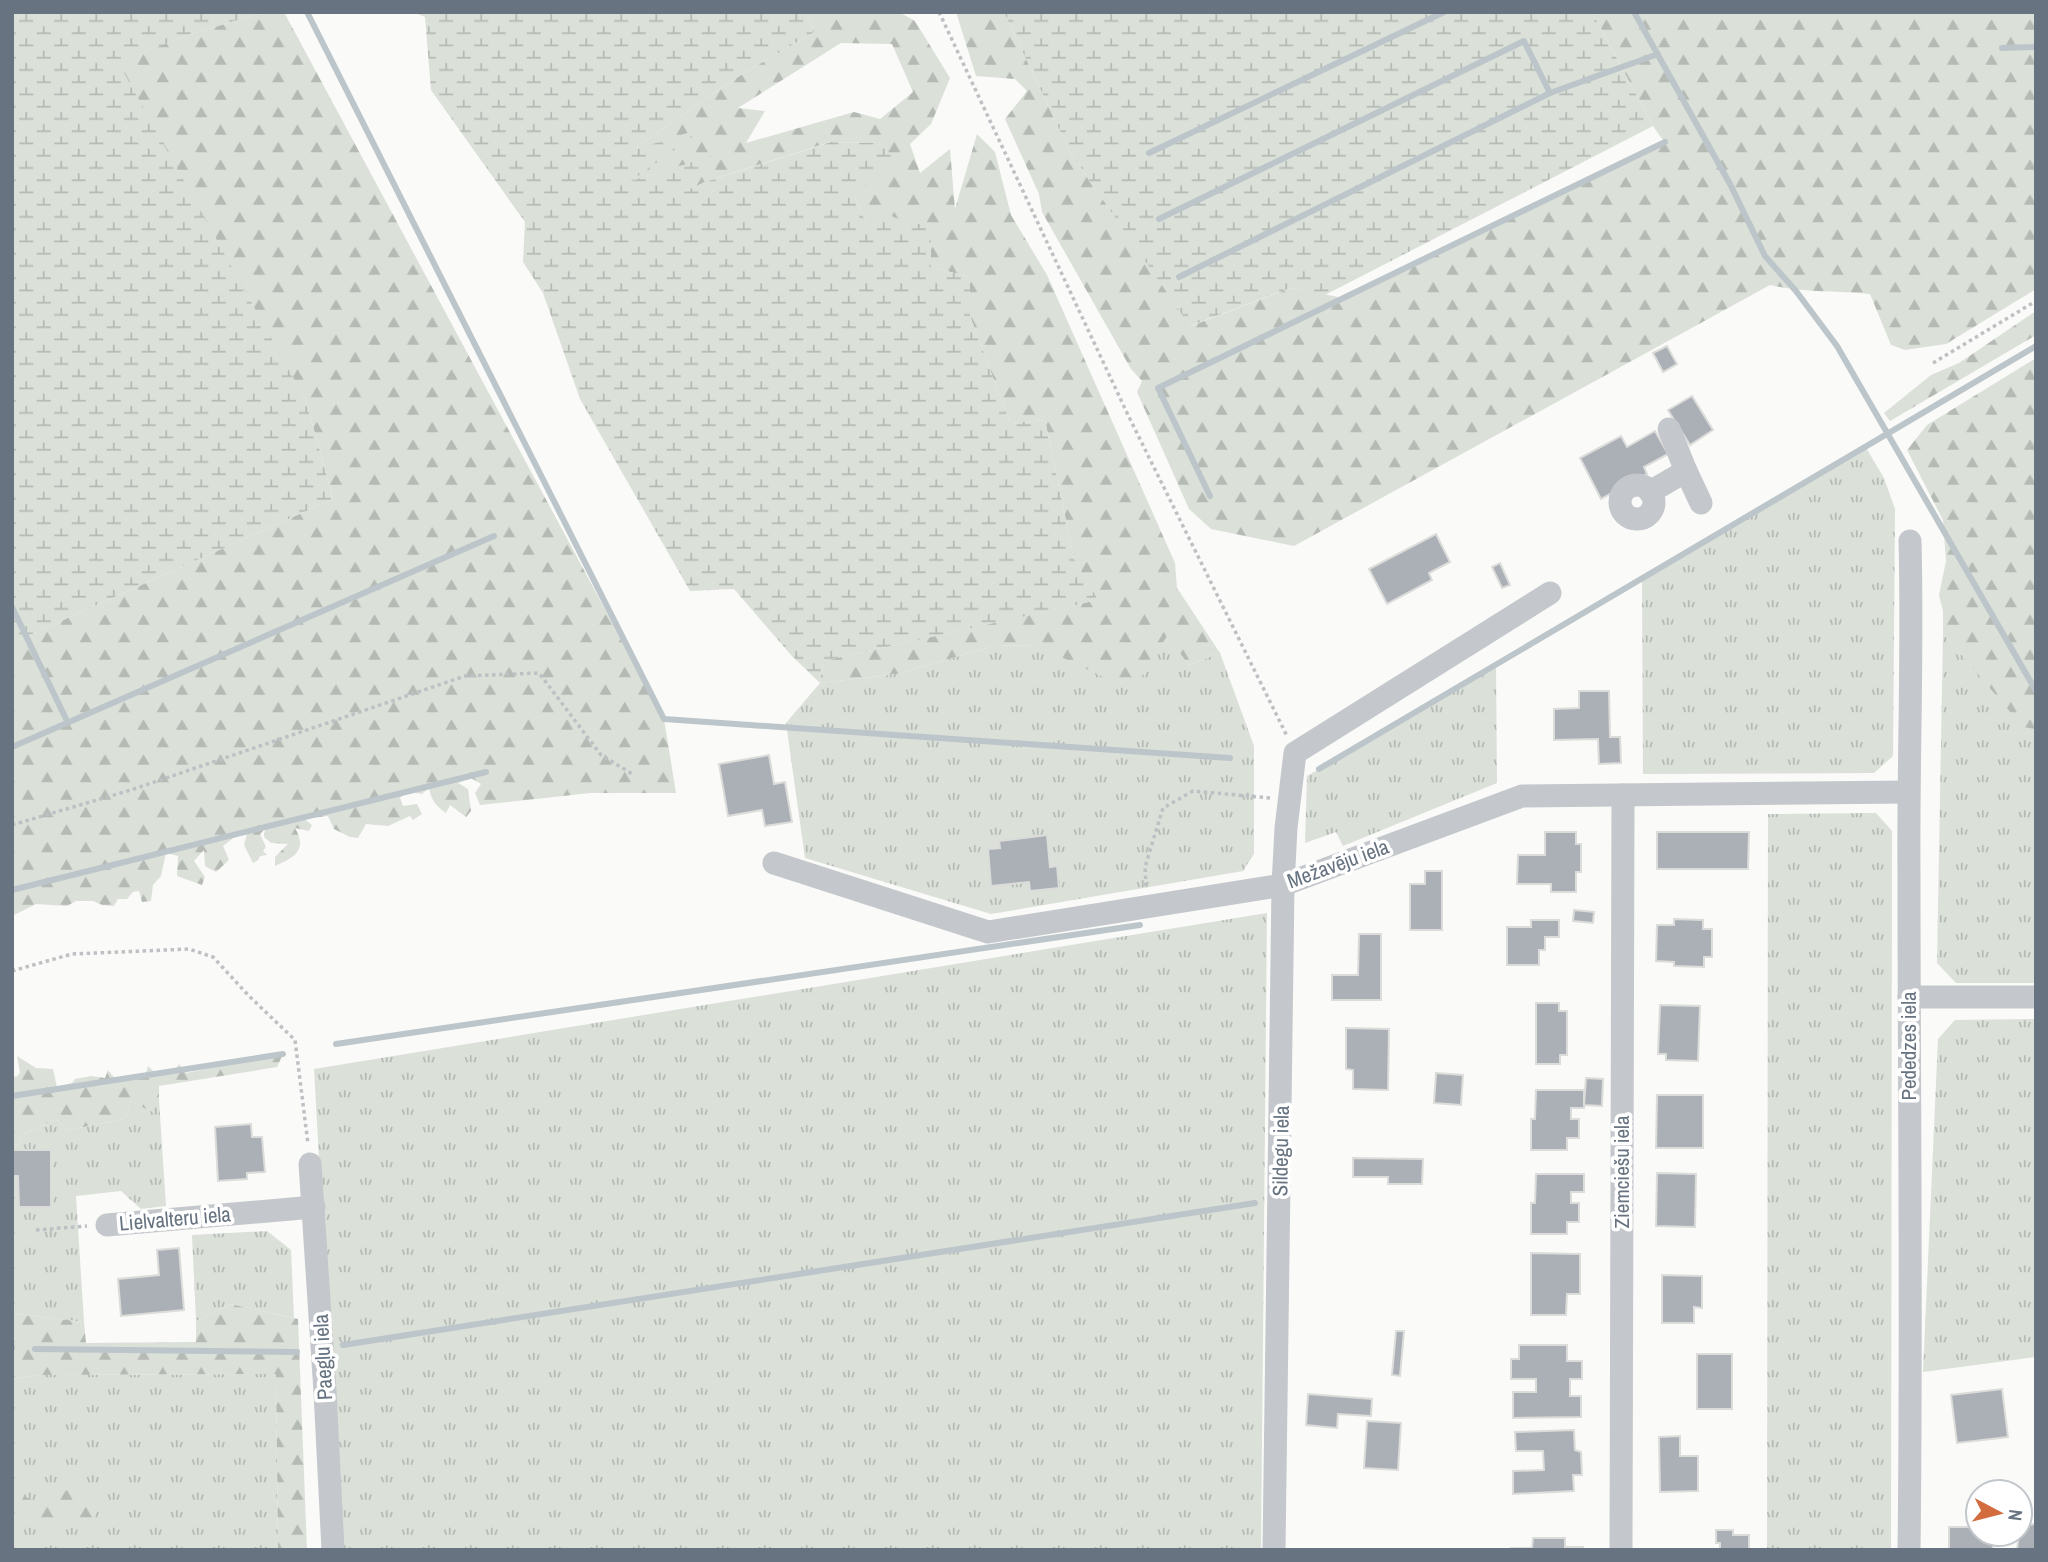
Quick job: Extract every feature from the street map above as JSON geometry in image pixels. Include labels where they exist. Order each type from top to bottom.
[{"type":"street","points":[[1669,429],[1700,503]]},
{"type":"street","points":[[1650,492],[1686,471]]},
{"type":"street","name":"Pededzes iela","points":[[1909,1550],[1910,541]]},
{"type":"street","points":[[1295,753],[1550,593]]},
{"type":"street","name":"Sildegu iela","points":[[1274,1550],[1283,885],[1295,753]]},
{"type":"street","name":"Mežavēju iela","points":[[774,863],[988,932],[1283,885],[1522,796],[1908,792]]},
{"type":"street","name":"Ziemciešu iela","points":[[1621,1550],[1623,795]]},
{"type":"street","points":[[1909,997],[2036,997]]},
{"type":"street","name":"Paegļu iela","points":[[310,1164],[332,1550]]},
{"type":"street","name":"Lielvalteru iela","points":[[107,1225],[314,1207]]},
{"type":"path","points":[[939,12],[1128,415],[1295,753]]},
{"type":"path","points":[[1933,363],[2036,301]]},
{"type":"path","points":[[12,825],[131,790],[465,676],[539,673],[601,755],[634,775]]},
{"type":"path","points":[[1146,906],[1145,867],[1163,807],[1193,791],[1289,800]]},
{"type":"path","points":[[12,971],[72,954],[189,948],[214,957],[249,996],[295,1040],[310,1164]]},
{"type":"path","name":"Lielvalteru iela","points":[[36,1230],[107,1225]]},
{"type":"green space","points":[[12,12],[264,12],[191,34],[118,62],[306,401],[333,499],[12,643]]},
{"type":"green space","points":[[264,12],[284,12],[664,719],[676,793],[590,793],[480,805],[475,793],[481,784],[471,778],[458,783],[468,789],[471,811],[466,817],[450,805],[446,813],[442,810],[433,799],[429,788],[422,794],[411,788],[400,798],[403,806],[417,804],[422,814],[413,820],[410,816],[388,826],[366,824],[358,838],[334,829],[328,816],[304,819],[312,825],[309,831],[295,828],[300,842],[297,852],[275,866],[275,857],[288,844],[271,843],[264,837],[265,829],[260,834],[266,847],[263,851],[267,855],[260,856],[253,863],[244,845],[247,834],[237,835],[223,846],[229,860],[216,872],[205,866],[204,850],[194,861],[205,877],[202,885],[177,876],[178,856],[166,853],[161,876],[153,885],[151,901],[142,902],[139,891],[133,892],[127,899],[118,899],[114,906],[93,901],[76,901],[67,906],[36,904],[12,916],[12,643],[333,499],[306,401],[117,62],[191,34]]},
{"type":"green space","points":[[413,12],[806,12],[814,32],[736,78],[631,151],[706,127],[631,181],[712,156],[662,202],[705,182],[831,142],[879,143],[897,162],[854,195],[866,223],[891,216],[926,226],[931,240],[931,267],[970,277],[970,316],[1010,423],[1045,420],[1074,559],[1098,600],[823,661],[820,683],[791,655],[734,589],[690,591],[580,399],[543,293],[523,262],[525,222],[431,90],[425,17]]},
{"type":"green space","points":[[806,12],[899,12],[915,21],[950,78],[931,124],[910,144],[920,173],[950,149],[955,209],[977,134],[995,152],[1011,215],[1047,275],[1175,563],[1177,588],[1220,653],[1189,665],[1167,636],[1133,691],[1036,645],[994,646],[897,674],[820,683],[823,661],[1097,600],[1074,559],[1045,420],[1010,423],[970,316],[970,277],[931,267],[931,240],[866,223],[854,195],[879,143],[830,142],[705,182],[659,204],[710,157],[629,182],[703,129],[628,153],[736,78],[814,32]],"holes":[[[841,43],[892,44],[913,92],[880,119],[854,112],[746,143],[765,111],[738,108]]]},
{"type":"green space","points":[[956,12],[1004,12],[1070,152],[1191,326],[1290,288],[1344,298],[1665,143],[1653,126],[1592,12],[2036,12],[2036,289],[1946,344],[1905,350],[1891,345],[1870,294],[1770,285],[1294,546],[1211,529],[1189,509],[1137,392],[1142,381],[1131,369],[1042,212],[1039,194],[1005,119],[1027,91],[1015,79],[976,76]]},
{"type":"green space","points":[[1004,12],[1592,12],[1653,126],[1325,295],[1290,288],[1190,326],[1070,152]]},
{"type":"green space","points":[[2036,311],[2036,335],[1890,421],[1884,413],[1931,375],[1959,363]]},
{"type":"green space","points":[[2036,358],[2036,729],[2023,727],[1943,633],[1943,611],[1939,595],[1946,561],[1943,520],[1907,450],[1927,425]]},
{"type":"green space","points":[[1865,446],[1884,478],[1895,509],[1893,756],[1874,773],[1643,774],[1642,578]]},
{"type":"green space","points":[[1943,633],[2023,726],[2036,729],[2036,983],[1956,983],[1937,963]]},
{"type":"green space","points":[[1167,635],[1189,665],[1220,653],[1254,746],[1254,854],[1243,871],[991,914],[805,858],[786,723],[820,683],[897,674],[994,646],[1037,645],[1081,665]]},
{"type":"green space","points":[[1496,665],[1497,783],[1343,846],[1336,832],[1305,843],[1307,776]]},
{"type":"green space","points":[[1876,813],[1892,831],[1891,1550],[1767,1550],[1768,814]]},
{"type":"green space","points":[[1267,913],[1261,1550],[341,1550],[314,1069]]},
{"type":"green space","points":[[2036,1019],[2036,1357],[1923,1372],[1938,1039],[1955,1020]]},
{"type":"green space","points":[[283,1054],[277,1067],[159,1086],[159,1100],[148,1100],[152,1112],[131,1101],[124,1119],[68,1130],[56,1119],[24,1134],[19,1144],[12,1145],[12,1075],[16,1077],[20,1073],[17,1056],[36,1068],[53,1069],[57,1087],[91,1076],[105,1078],[108,1070],[118,1082],[145,1077],[148,1066],[157,1075],[173,1073],[179,1064],[186,1073]]},
{"type":"green space","points":[[147,1100],[159,1100],[166,1206],[141,1209],[121,1191],[76,1196],[84,1322],[16,1314],[12,1303],[12,1145],[19,1144],[24,1134],[56,1119],[68,1130],[124,1119],[131,1101],[152,1111]]},
{"type":"green space","points":[[267,1231],[291,1250],[294,1318],[230,1304],[196,1321],[192,1235]]},
{"type":"green space","points":[[12,1303],[16,1314],[84,1322],[86,1343],[196,1342],[196,1321],[230,1304],[298,1319],[307,1550],[278,1550],[276,1374],[40,1375],[12,1379]]},
{"type":"green space","points":[[276,1374],[278,1550],[12,1550],[12,1379],[40,1375]]},
{"type":"green space","points":[[74,1488],[96,1504],[94,1525],[77,1518],[36,1526],[12,1510],[12,1489],[33,1501]]},
{"type":"building","points":[[1667,346],[1677,364],[1663,372],[1653,353]]},
{"type":"building","points":[[1692,396],[1713,430],[1690,445],[1668,410]]},
{"type":"building","points":[[1655,431],[1668,454],[1644,467],[1647,474],[1601,499],[1580,458],[1621,436],[1627,447]]},
{"type":"building","points":[[1436,534],[1450,562],[1429,573],[1432,580],[1387,604],[1369,569]]},
{"type":"building","points":[[1500,563],[1510,585],[1502,588],[1492,567]]},
{"type":"building","points":[[1579,691],[1609,691],[1610,737],[1620,737],[1621,763],[1599,764],[1598,739],[1554,740],[1554,709],[1579,708]]},
{"type":"building","points":[[769,755],[774,784],[785,782],[792,822],[765,826],[762,810],[728,816],[719,764]]},
{"type":"building","points":[[1545,832],[1576,832],[1576,844],[1581,844],[1581,872],[1576,872],[1576,892],[1551,892],[1551,884],[1517,884],[1518,855],[1545,855]]},
{"type":"building","points":[[1657,832],[1749,832],[1748,869],[1657,869]]},
{"type":"building","points":[[1047,835],[1050,867],[1057,866],[1059,888],[1030,891],[1029,882],[991,886],[988,849],[1000,848],[999,841]]},
{"type":"building","points":[[1425,871],[1442,871],[1442,930],[1410,930],[1410,884],[1425,884]]},
{"type":"building","points":[[1574,910],[1594,912],[1593,923],[1573,921]]},
{"type":"building","points":[[1674,919],[1703,920],[1703,929],[1712,929],[1712,957],[1704,957],[1704,967],[1674,966],[1674,962],[1656,961],[1657,925],[1674,925]]},
{"type":"building","points":[[1531,920],[1559,920],[1559,937],[1545,937],[1545,950],[1539,950],[1539,965],[1507,965],[1507,927],[1531,927]]},
{"type":"building","points":[[1359,934],[1381,934],[1381,1000],[1332,1000],[1332,975],[1358,975]]},
{"type":"building","points":[[1536,1003],[1559,1003],[1559,1011],[1567,1011],[1567,1055],[1560,1055],[1560,1064],[1536,1064]]},
{"type":"building","points":[[1660,1005],[1700,1006],[1698,1061],[1666,1060],[1666,1054],[1658,1054]]},
{"type":"building","points":[[1346,1028],[1389,1029],[1388,1090],[1353,1089],[1353,1070],[1346,1069]]},
{"type":"building","points":[[1436,1073],[1463,1075],[1461,1105],[1434,1103]]},
{"type":"building","points":[[1586,1078],[1603,1079],[1602,1106],[1584,1105]]},
{"type":"building","points":[[1536,1090],[1584,1090],[1584,1108],[1571,1108],[1571,1119],[1579,1119],[1579,1138],[1567,1138],[1567,1150],[1531,1150],[1531,1119],[1535,1119]]},
{"type":"building","points":[[1657,1095],[1703,1095],[1703,1148],[1656,1148]]},
{"type":"building","points":[[251,1124],[252,1137],[262,1137],[265,1172],[247,1173],[247,1179],[218,1181],[215,1127]]},
{"type":"building","points":[[12,1150],[51,1150],[51,1207],[19,1207],[18,1176],[12,1176]]},
{"type":"building","points":[[1353,1158],[1423,1159],[1422,1184],[1388,1184],[1388,1177],[1353,1177]]},
{"type":"building","points":[[1657,1173],[1696,1174],[1695,1227],[1656,1226]]},
{"type":"building","points":[[1536,1174],[1584,1174],[1584,1192],[1571,1192],[1571,1203],[1579,1203],[1579,1222],[1567,1222],[1567,1234],[1531,1234],[1531,1203],[1535,1203]]},
{"type":"building","points":[[179,1248],[184,1310],[121,1316],[118,1279],[159,1275],[157,1250]]},
{"type":"building","points":[[1531,1253],[1580,1254],[1580,1294],[1567,1294],[1566,1315],[1531,1315]]},
{"type":"building","points":[[1662,1275],[1702,1276],[1702,1308],[1694,1307],[1694,1323],[1662,1323]]},
{"type":"building","points":[[1396,1331],[1404,1331],[1400,1376],[1392,1375]]},
{"type":"building","points":[[1519,1345],[1567,1345],[1567,1361],[1582,1361],[1582,1379],[1570,1379],[1570,1396],[1581,1396],[1581,1417],[1513,1418],[1513,1392],[1536,1392],[1536,1379],[1511,1379],[1511,1359],[1519,1359]]},
{"type":"building","points":[[1697,1354],[1732,1354],[1732,1409],[1697,1409]]},
{"type":"building","points":[[2002,1389],[2008,1437],[1957,1443],[1951,1395]]},
{"type":"building","points":[[1308,1394],[1372,1399],[1371,1416],[1338,1414],[1337,1428],[1306,1425]]},
{"type":"building","points":[[1367,1421],[1401,1423],[1398,1470],[1364,1468]]},
{"type":"building","points":[[1574,1430],[1575,1450],[1581,1452],[1582,1475],[1573,1475],[1574,1491],[1513,1494],[1513,1471],[1544,1470],[1543,1451],[1516,1451],[1515,1432]]},
{"type":"building","points":[[1680,1436],[1680,1456],[1698,1456],[1698,1491],[1660,1492],[1659,1437]]},
{"type":"building","points":[[2034,1524],[2036,1550],[2017,1550],[2034,1548]]},
{"type":"building","points":[[1949,1527],[1964,1527],[1964,1548],[1993,1550],[1949,1550]]},
{"type":"building","points":[[1716,1530],[1733,1530],[1733,1535],[1749,1535],[1749,1550],[1720,1550],[1720,1543],[1716,1543]]},
{"type":"building","points":[[1533,1538],[1565,1538],[1565,1547],[1583,1547],[1583,1550],[1511,1550],[1532,1548]]},
{"type":"waterway","points":[[307,12],[664,719],[1230,758]]},
{"type":"waterway","points":[[1149,153],[1444,12]]},
{"type":"waterway","points":[[1634,12],[1730,184],[1765,256],[1796,291],[1837,346],[2036,691]]},
{"type":"waterway","points":[[1159,219],[1524,41],[1550,93]]},
{"type":"waterway","points":[[2002,48],[2036,47]]},
{"type":"waterway","points":[[1179,277],[1550,93],[1658,54]]},
{"type":"waterway","points":[[1210,496],[1158,388],[1665,142]]},
{"type":"waterway","points":[[1319,769],[2036,346]]},
{"type":"waterway","points":[[12,747],[494,536]]},
{"type":"waterway","points":[[12,607],[68,723]]},
{"type":"waterway","points":[[12,890],[486,772]]},
{"type":"waterway","points":[[336,1044],[1140,925]]},
{"type":"waterway","points":[[12,1096],[283,1054]]},
{"type":"waterway","points":[[343,1345],[1255,1203]]},
{"type":"waterway","points":[[35,1349],[297,1352]]}]
